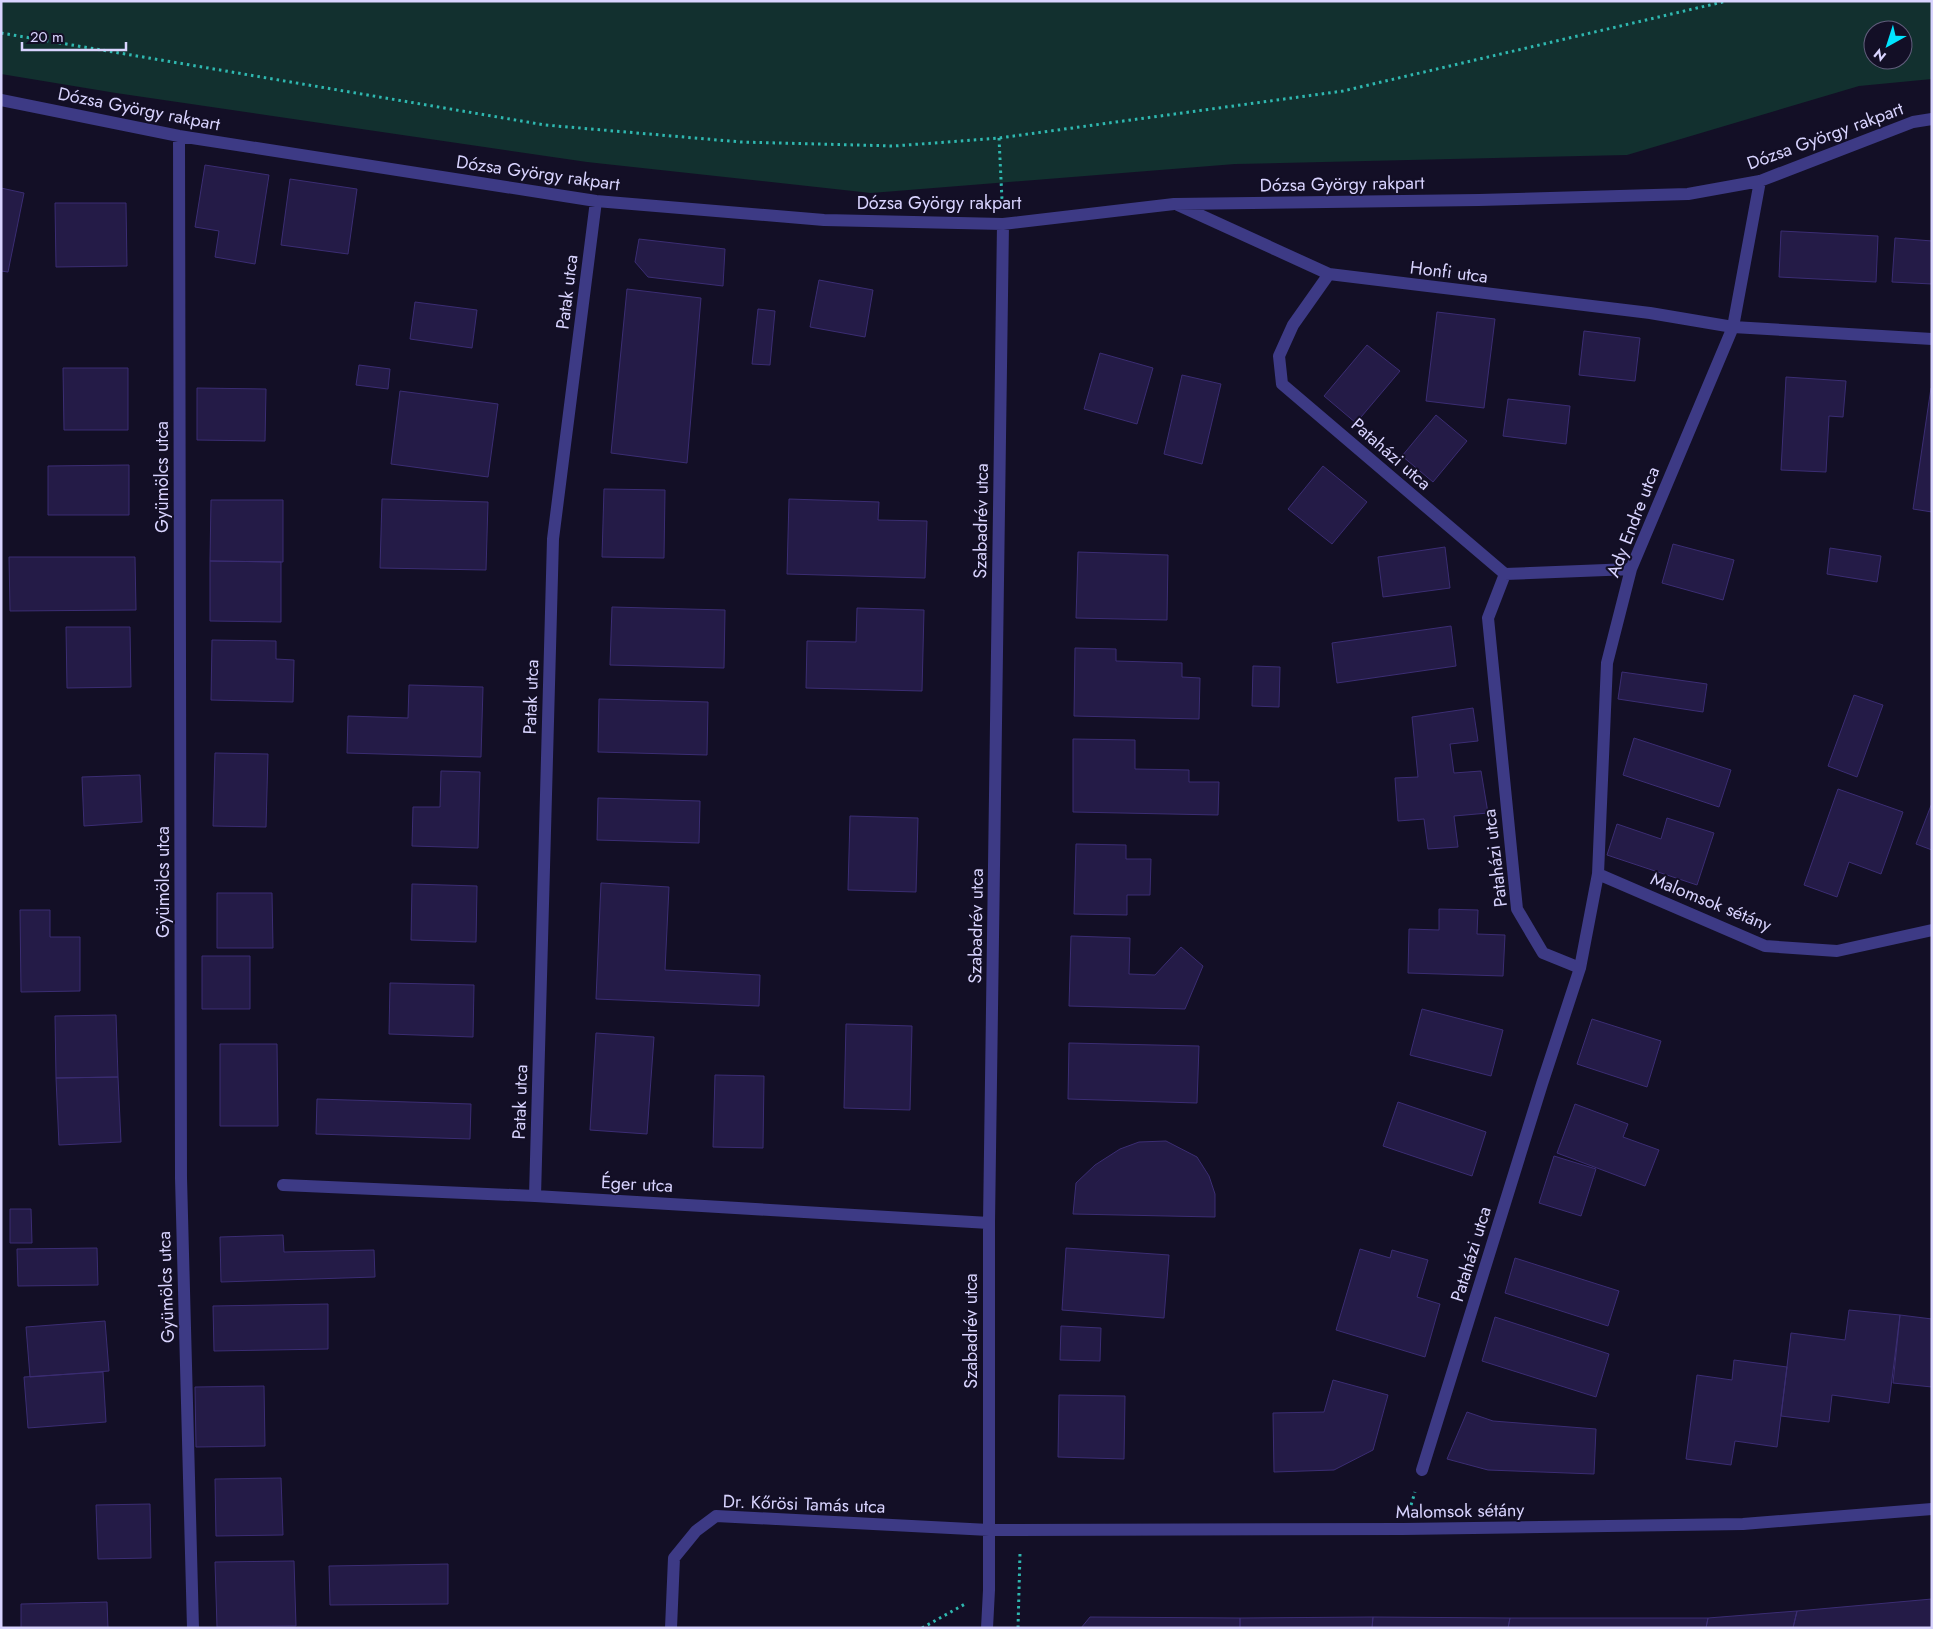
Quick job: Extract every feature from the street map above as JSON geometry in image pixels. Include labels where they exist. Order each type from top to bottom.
[{"type":"street","name":"Dózsa György rakpart","points":[[1,100],[178,136],[596,201],[824,220],[1003,224],[1174,204],[1479,200],[1688,194],[1760,181],[1913,122],[1932,119]]},
{"type":"street","name":"Gyümölcs utca","points":[[178,136],[181,1178],[193,1628]]},
{"type":"street","name":"Ady Endre utca","points":[[1580,968],[1598,874],[1608,663],[1631,569],[1733,327],[1760,181]]},
{"type":"street","name":"Patak utca","points":[[535,1196],[553,539],[596,201]]},
{"type":"street","name":"Honfi utca","points":[[1174,204],[1329,274],[1650,313],[1733,327]]},
{"type":"street","name":"Szabadrév utca","points":[[986,1628],[989,1590],[989,1222],[1003,224]]},
{"type":"street","name":"Pataházi utca","points":[[1329,274],[1293,325],[1279,356],[1282,384],[1505,574],[1488,618],[1517,909],[1543,953],[1580,968],[1539,1093],[1422,1470]]},
{"type":"street","points":[[1733,327],[1932,338]]},
{"type":"street","points":[[1505,574],[1631,569]]},
{"type":"street","name":"Malomsok sétány","points":[[1598,874],[1765,946],[1837,951],[1932,930]]},
{"type":"street","name":"Éger utca","points":[[283,1185],[535,1196],[989,1222]]},
{"type":"street","name":"Malomsok sétány","points":[[989,1530],[1403,1529],[1742,1524],[1932,1509]]},
{"type":"street","name":"Dr. Kőrösi Tamás utca","points":[[671,1628],[674,1558],[696,1530],[716,1516],[989,1530]]},
{"type":"path","points":[[1,33],[546,125],[741,142],[894,146],[999,138],[1343,91],[1727,1]]},
{"type":"path","points":[[999,138],[1003,224]]},
{"type":"path","points":[[1403,1529],[1422,1470]]},
{"type":"path","points":[[1018,1628],[1020,1529]]},
{"type":"path","points":[[922,1628],[989,1590]]},
{"type":"green space","points":[[1,1],[1932,1],[1932,79],[1859,86],[1627,155],[1235,164],[871,193],[587,162],[116,93],[1,74]]},
{"type":"building","points":[[205,165],[269,175],[255,264],[215,257],[219,231],[195,227]]},
{"type":"building","points":[[290,179],[357,189],[348,254],[281,245]]},
{"type":"building","points":[[1,188],[24,193],[8,272],[1,271]]},
{"type":"building","points":[[55,203],[126,203],[127,266],[56,267]]},
{"type":"building","points":[[1781,231],[1878,236],[1876,282],[1779,277]]},
{"type":"building","points":[[1895,238],[1932,241],[1932,284],[1892,282]]},
{"type":"building","points":[[639,239],[725,249],[723,286],[648,277],[635,262]]},
{"type":"building","points":[[819,280],[873,290],[865,337],[810,327]]},
{"type":"building","points":[[627,289],[701,298],[687,463],[611,453]]},
{"type":"building","points":[[415,302],[477,310],[472,348],[410,339]]},
{"type":"building","points":[[758,309],[775,311],[770,365],[752,364]]},
{"type":"building","points":[[1437,312],[1495,319],[1484,408],[1426,401]]},
{"type":"building","points":[[1584,331],[1640,338],[1635,381],[1579,375]]},
{"type":"building","points":[[1367,345],[1400,371],[1356,423],[1324,396]]},
{"type":"building","points":[[1100,353],[1153,368],[1137,424],[1084,409]]},
{"type":"building","points":[[359,365],[390,369],[388,389],[356,385]]},
{"type":"building","points":[[63,368],[128,368],[128,430],[64,430]]},
{"type":"building","points":[[1182,375],[1221,384],[1202,464],[1164,454]]},
{"type":"building","points":[[1786,377],[1846,381],[1843,417],[1829,416],[1826,472],[1781,470]]},
{"type":"building","points":[[197,388],[266,389],[265,441],[197,440]]},
{"type":"building","points":[[1932,388],[1932,512],[1913,509]]},
{"type":"building","points":[[400,391],[498,404],[488,477],[391,464]]},
{"type":"building","points":[[1508,399],[1570,406],[1566,444],[1503,436]]},
{"type":"building","points":[[1436,415],[1467,441],[1433,482],[1402,456]]},
{"type":"building","points":[[129,465],[129,515],[48,515],[48,466]]},
{"type":"building","points":[[1323,466],[1367,502],[1332,544],[1288,509]]},
{"type":"building","points":[[604,489],[665,490],[664,558],[602,557]]},
{"type":"building","points":[[382,499],[488,502],[486,570],[380,568]]},
{"type":"building","points":[[789,499],[879,502],[878,520],[927,521],[925,578],[787,574]]},
{"type":"building","points":[[211,500],[283,500],[283,562],[210,561]]},
{"type":"building","points":[[1673,544],[1734,560],[1723,600],[1662,583]]},
{"type":"building","points":[[1445,547],[1450,588],[1383,597],[1378,557]]},
{"type":"building","points":[[1830,548],[1881,556],[1877,582],[1827,574]]},
{"type":"building","points":[[1078,552],[1168,555],[1167,620],[1076,618]]},
{"type":"building","points":[[9,557],[135,557],[136,610],[10,611]]},
{"type":"building","points":[[210,561],[281,562],[281,622],[210,621]]},
{"type":"building","points":[[612,607],[725,610],[724,668],[610,665]]},
{"type":"building","points":[[857,608],[924,610],[922,691],[806,688],[807,641],[856,642]]},
{"type":"building","points":[[1451,626],[1456,666],[1337,683],[1332,643]]},
{"type":"building","points":[[66,627],[130,627],[131,687],[67,688]]},
{"type":"building","points":[[212,640],[276,641],[276,659],[294,660],[293,702],[211,700]]},
{"type":"building","points":[[1075,648],[1116,649],[1116,661],[1182,663],[1182,677],[1200,678],[1199,719],[1074,716]]},
{"type":"building","points":[[1253,666],[1280,667],[1279,707],[1252,706]]},
{"type":"building","points":[[1622,672],[1707,684],[1703,712],[1618,699]]},
{"type":"building","points":[[409,685],[483,687],[481,757],[347,753],[348,716],[408,718]]},
{"type":"building","points":[[1854,695],[1883,705],[1857,777],[1828,766]]},
{"type":"building","points":[[599,699],[708,702],[707,755],[598,752]]},
{"type":"building","points":[[1473,708],[1478,741],[1450,744],[1454,773],[1481,771],[1488,813],[1454,816],[1458,847],[1428,849],[1424,819],[1398,821],[1395,778],[1418,777],[1412,717]]},
{"type":"building","points":[[1634,738],[1731,770],[1719,807],[1623,775]]},
{"type":"building","points":[[1073,739],[1135,740],[1135,769],[1189,770],[1189,782],[1219,782],[1218,815],[1073,812]]},
{"type":"building","points":[[215,753],[268,754],[266,827],[213,826]]},
{"type":"building","points":[[441,771],[480,772],[478,848],[412,846],[413,807],[440,807]]},
{"type":"building","points":[[140,775],[142,822],[84,826],[82,777]]},
{"type":"building","points":[[1838,789],[1903,812],[1881,874],[1849,862],[1837,897],[1804,885]]},
{"type":"building","points":[[598,798],[700,801],[699,843],[597,840]]},
{"type":"building","points":[[1932,803],[1932,850],[1916,844]]},
{"type":"building","points":[[850,816],[918,818],[916,892],[848,890]]},
{"type":"building","points":[[1667,818],[1714,833],[1697,885],[1607,855],[1617,824],[1661,839]]},
{"type":"building","points":[[1076,844],[1126,845],[1126,859],[1151,859],[1150,895],[1127,895],[1127,915],[1074,914]]},
{"type":"building","points":[[601,883],[669,887],[665,970],[760,975],[759,1006],[596,999]]},
{"type":"building","points":[[412,884],[477,886],[476,942],[411,940]]},
{"type":"building","points":[[217,893],[272,893],[273,948],[217,948]]},
{"type":"building","points":[[1439,909],[1478,910],[1477,934],[1505,935],[1503,976],[1408,973],[1409,929],[1439,930]]},
{"type":"building","points":[[20,910],[50,910],[50,937],[80,937],[80,991],[21,992]]},
{"type":"building","points":[[1071,936],[1130,938],[1129,974],[1155,975],[1181,947],[1203,966],[1185,1009],[1069,1006]]},
{"type":"building","points":[[202,956],[250,956],[250,1009],[202,1009]]},
{"type":"building","points":[[390,983],[474,985],[473,1037],[389,1034]]},
{"type":"building","points":[[1422,1009],[1503,1030],[1491,1076],[1410,1055]]},
{"type":"building","points":[[116,1015],[118,1077],[56,1078],[55,1016]]},
{"type":"building","points":[[1592,1019],[1661,1041],[1647,1087],[1577,1064]]},
{"type":"building","points":[[846,1024],[912,1026],[910,1110],[844,1108]]},
{"type":"building","points":[[596,1033],[654,1037],[647,1134],[590,1130]]},
{"type":"building","points":[[1069,1043],[1199,1046],[1197,1103],[1068,1099]]},
{"type":"building","points":[[220,1044],[277,1044],[278,1126],[220,1126]]},
{"type":"building","points":[[715,1075],[764,1076],[763,1148],[713,1147]]},
{"type":"building","points":[[118,1077],[121,1142],[59,1145],[56,1078]]},
{"type":"building","points":[[317,1099],[471,1104],[470,1139],[316,1134]]},
{"type":"building","points":[[1398,1102],[1486,1132],[1472,1176],[1383,1146]]},
{"type":"building","points":[[1575,1104],[1628,1124],[1623,1137],[1659,1150],[1645,1186],[1557,1153]]},
{"type":"building","points":[[1166,1141],[1197,1157],[1209,1176],[1215,1194],[1215,1217],[1073,1214],[1076,1183],[1095,1165],[1120,1149],[1139,1142]]},
{"type":"building","points":[[1554,1156],[1596,1169],[1581,1216],[1539,1203]]},
{"type":"building","points":[[10,1209],[31,1209],[32,1243],[10,1243]]},
{"type":"building","points":[[283,1235],[284,1252],[374,1250],[375,1277],[221,1282],[220,1237]]},
{"type":"building","points":[[97,1248],[98,1285],[18,1286],[17,1249]]},
{"type":"building","points":[[1066,1248],[1169,1255],[1164,1318],[1062,1310]]},
{"type":"building","points":[[1360,1249],[1390,1258],[1392,1250],[1428,1260],[1417,1297],[1440,1304],[1425,1357],[1336,1330]]},
{"type":"building","points":[[1515,1258],[1619,1291],[1608,1326],[1505,1293]]},
{"type":"building","points":[[328,1304],[328,1349],[214,1351],[213,1306]]},
{"type":"building","points":[[1849,1310],[1900,1315],[1889,1403],[1832,1395],[1829,1422],[1781,1416],[1791,1333],[1845,1340]]},
{"type":"building","points":[[1900,1315],[1932,1319],[1932,1387],[1893,1383]]},
{"type":"building","points":[[1495,1317],[1609,1354],[1596,1397],[1482,1361]]},
{"type":"building","points":[[105,1321],[109,1371],[30,1377],[26,1327]]},
{"type":"building","points":[[1061,1326],[1101,1328],[1100,1361],[1060,1360]]},
{"type":"building","points":[[1734,1360],[1787,1367],[1777,1447],[1735,1441],[1731,1465],[1686,1459],[1697,1375],[1732,1380]]},
{"type":"building","points":[[103,1372],[106,1422],[28,1428],[24,1377]]},
{"type":"building","points":[[1333,1380],[1388,1395],[1373,1450],[1334,1470],[1274,1472],[1273,1413],[1324,1412]]},
{"type":"building","points":[[264,1386],[265,1446],[196,1447],[195,1387]]},
{"type":"building","points":[[1059,1395],[1125,1396],[1124,1459],[1058,1457]]},
{"type":"building","points":[[1467,1412],[1493,1421],[1596,1429],[1594,1474],[1488,1470],[1447,1459]]},
{"type":"building","points":[[281,1478],[283,1535],[216,1536],[215,1479]]},
{"type":"building","points":[[150,1504],[151,1558],[98,1559],[96,1505]]},
{"type":"building","points":[[294,1561],[296,1626],[217,1627],[215,1562]]},
{"type":"building","points":[[448,1564],[448,1604],[330,1605],[329,1566]]},
{"type":"building","points":[[1932,1599],[1932,1628],[1793,1628],[1797,1611]]},
{"type":"building","points":[[107,1602],[108,1628],[21,1628],[21,1604]]},
{"type":"building","points":[[1797,1611],[1793,1628],[1706,1628],[1708,1618]]},
{"type":"building","points":[[1090,1617],[1240,1618],[1240,1628],[1081,1628]]},
{"type":"building","points":[[1373,1617],[1510,1618],[1508,1628],[1372,1628]]},
{"type":"building","points":[[1373,1617],[1372,1628],[1240,1628],[1240,1618]]},
{"type":"building","points":[[1510,1618],[1708,1618],[1706,1628],[1508,1628]]}]
